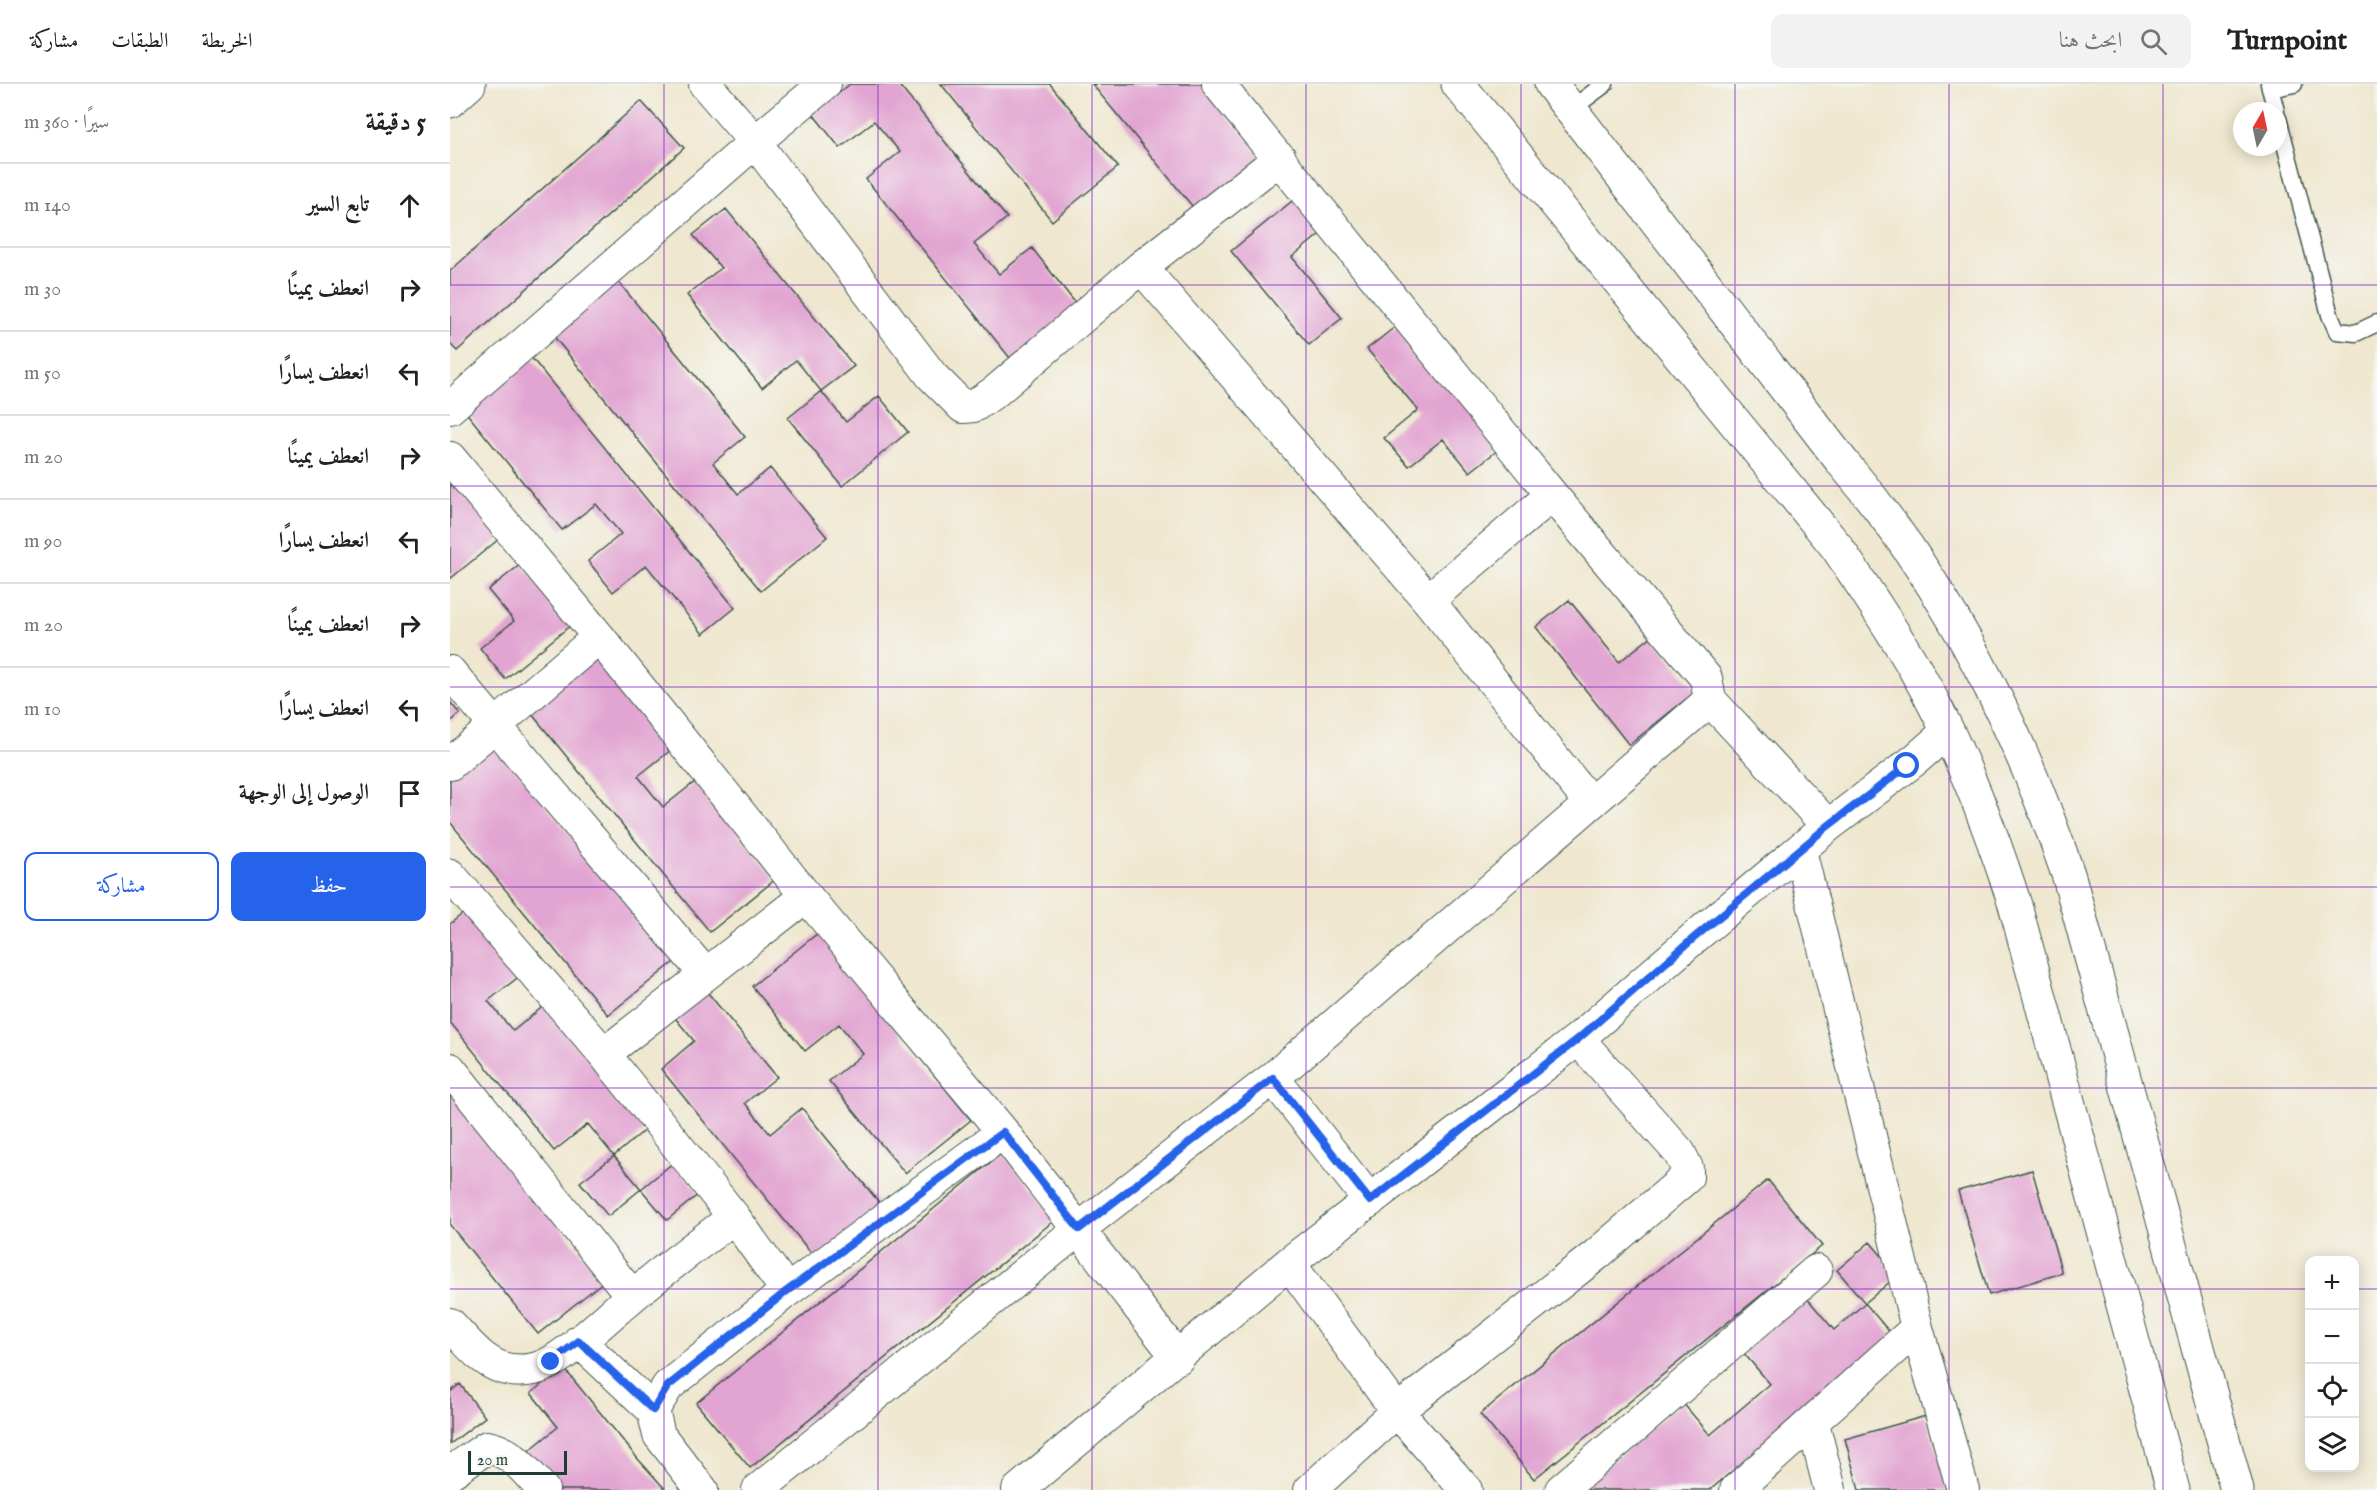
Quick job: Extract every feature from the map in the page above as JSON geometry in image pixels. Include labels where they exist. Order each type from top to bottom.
[{"type":"main road","points":[[450,101],[470,84]]},
{"type":"main road","points":[[1458,84],[1836,546],[1881,613],[1948,731],[1992,836],[2015,905],[2173,1490]]},
{"type":"main road","points":[[1551,84],[1843,463],[1882,510],[1960,630],[2022,750],[2069,877],[2236,1490]]},
{"type":"street","points":[[705,84],[755,142],[932,376],[963,407],[974,406],[996,392],[1141,267],[1280,158]]},
{"type":"street","points":[[450,408],[755,142],[825,84]]},
{"type":"street","points":[[1218,84],[1552,495],[1706,678],[1710,700],[1828,826]]},
{"type":"street","points":[[1141,267],[1428,600],[1590,803]]},
{"type":"street","points":[[450,458],[599,637],[806,896],[1003,1132],[1178,1358]]},
{"type":"street","points":[[1428,600],[1552,495]]},
{"type":"street","points":[[450,764],[599,637]]},
{"type":"street","points":[[450,672],[705,974]]},
{"type":"street","points":[[758,1490],[1079,1229],[1273,1078],[1710,700]]},
{"type":"street","points":[[1029,1487],[1289,1263],[1578,1039],[1800,849],[1916,759],[1948,731]]},
{"type":"street","points":[[1800,849],[1917,1328],[1963,1490]]},
{"type":"street","points":[[457,896],[604,1054],[734,1217],[787,1291]]},
{"type":"street","points":[[604,1054],[806,896]]},
{"type":"street","points":[[1310,1490],[1397,1411],[1596,1255],[1688,1177],[1679,1152],[1578,1039]]},
{"type":"street","points":[[450,1069],[632,1296]]},
{"type":"street","points":[[1273,1078],[1370,1201]]},
{"type":"street","points":[[653,1410],[668,1386],[787,1291],[1003,1132]]},
{"type":"street","points":[[450,1324],[492,1364],[510,1370],[542,1367],[579,1341],[632,1296],[734,1217]]},
{"type":"street","points":[[1289,1263],[1397,1411],[1466,1490]]},
{"type":"street","points":[[1561,1490],[1816,1271]]},
{"type":"street","points":[[1736,1490],[1917,1328]]},
{"type":"street","points":[[579,1341],[653,1410],[659,1435],[702,1490]]},
{"type":"street","points":[[1813,1423],[1830,1490]]},
{"type":"street","points":[[450,1473],[487,1447],[499,1449],[512,1456],[543,1490]]},
{"type":"lane","points":[[1570,111],[1605,84]]},
{"type":"lane","points":[[2274,102],[2270,86],[2294,84]]},
{"type":"lane","points":[[2287,152],[2330,315],[2337,331],[2356,333],[2377,323]]},
{"type":"building","points":[[850,84],[898,84],[1007,218],[974,244],[999,274],[1032,248],[1084,314],[1018,368],[866,179],[900,152],[874,121],[840,148],[813,114]]},
{"type":"building","points":[[941,84],[1050,84],[1118,167],[1052,221]]},
{"type":"building","points":[[1092,84],[1201,84],[1263,159],[1197,212]]},
{"type":"building","points":[[641,101],[684,148],[457,351],[450,344],[450,271]]},
{"type":"building","points":[[1297,197],[1325,230],[1292,257],[1342,318],[1309,345],[1231,251]]},
{"type":"building","points":[[726,209],[854,366],[821,391],[796,360],[762,388],[687,295],[721,268],[693,235]]},
{"type":"building","points":[[617,280],[745,437],[713,463],[738,494],[770,468],[827,537],[761,591],[551,333]]},
{"type":"building","points":[[1400,323],[1503,446],[1470,472],[1443,439],[1409,466],[1384,438],[1418,410],[1367,349]]},
{"type":"building","points":[[526,351],[735,608],[703,634],[646,565],[613,592],[588,561],[621,534],[596,504],[562,530],[460,405]]},
{"type":"building","points":[[821,391],[846,422],[879,396],[908,432],[842,486],[788,418]]},
{"type":"building","points":[[450,479],[499,539],[450,579]]},
{"type":"building","points":[[521,564],[571,625],[505,679],[480,648],[514,621],[488,590]]},
{"type":"building","points":[[1569,600],[1619,662],[1652,636],[1696,691],[1629,745],[1536,627]]},
{"type":"building","points":[[593,655],[671,750],[638,776],[663,807],[696,781],[776,879],[710,932],[527,708]]},
{"type":"building","points":[[450,702],[460,714],[450,722]]},
{"type":"building","points":[[491,738],[674,962],[608,1015],[450,822],[450,771]]},
{"type":"building","points":[[467,910],[521,975],[488,1001],[513,1031],[545,1005],[646,1129],[614,1156],[588,1124],[554,1151],[450,1022],[450,924]]},
{"type":"building","points":[[818,933],[971,1120],[905,1173],[829,1081],[863,1054],[839,1024],[805,1051],[752,986]]},
{"type":"building","points":[[699,982],[777,1077],[745,1103],[770,1134],[802,1108],[882,1206],[816,1259],[661,1069],[694,1041],[667,1008]]},
{"type":"building","points":[[450,1092],[604,1281],[538,1334],[450,1225]]},
{"type":"building","points":[[1002,1153],[1056,1219],[750,1468],[696,1403]]},
{"type":"building","points":[[614,1156],[641,1189],[608,1216],[580,1182]]},
{"type":"building","points":[[674,1162],[699,1194],[667,1220],[641,1189]]},
{"type":"building","points":[[2032,1170],[2062,1273],[1989,1295],[1958,1191]]},
{"type":"building","points":[[1768,1180],[1822,1246],[1534,1479],[1480,1414]]},
{"type":"building","points":[[1870,1242],[1898,1275],[1865,1303],[1837,1270]]},
{"type":"building","points":[[1806,1297],[1834,1330],[1865,1303],[1892,1335],[1710,1490],[1579,1490],[1682,1402],[1710,1435],[1770,1384],[1742,1351]]},
{"type":"building","points":[[563,1367],[666,1490],[553,1490],[525,1454],[558,1427],[531,1393]]},
{"type":"building","points":[[460,1384],[485,1417],[450,1444],[450,1392]]},
{"type":"building","points":[[1926,1416],[1948,1490],[1859,1490],[1845,1439]]},
{"type":"route","points":[[551,1362],[579,1341],[653,1410],[668,1386],[787,1291],[1003,1132],[1079,1229],[1273,1078],[1370,1201],[1578,1039],[1828,826],[1907,766]]}]
